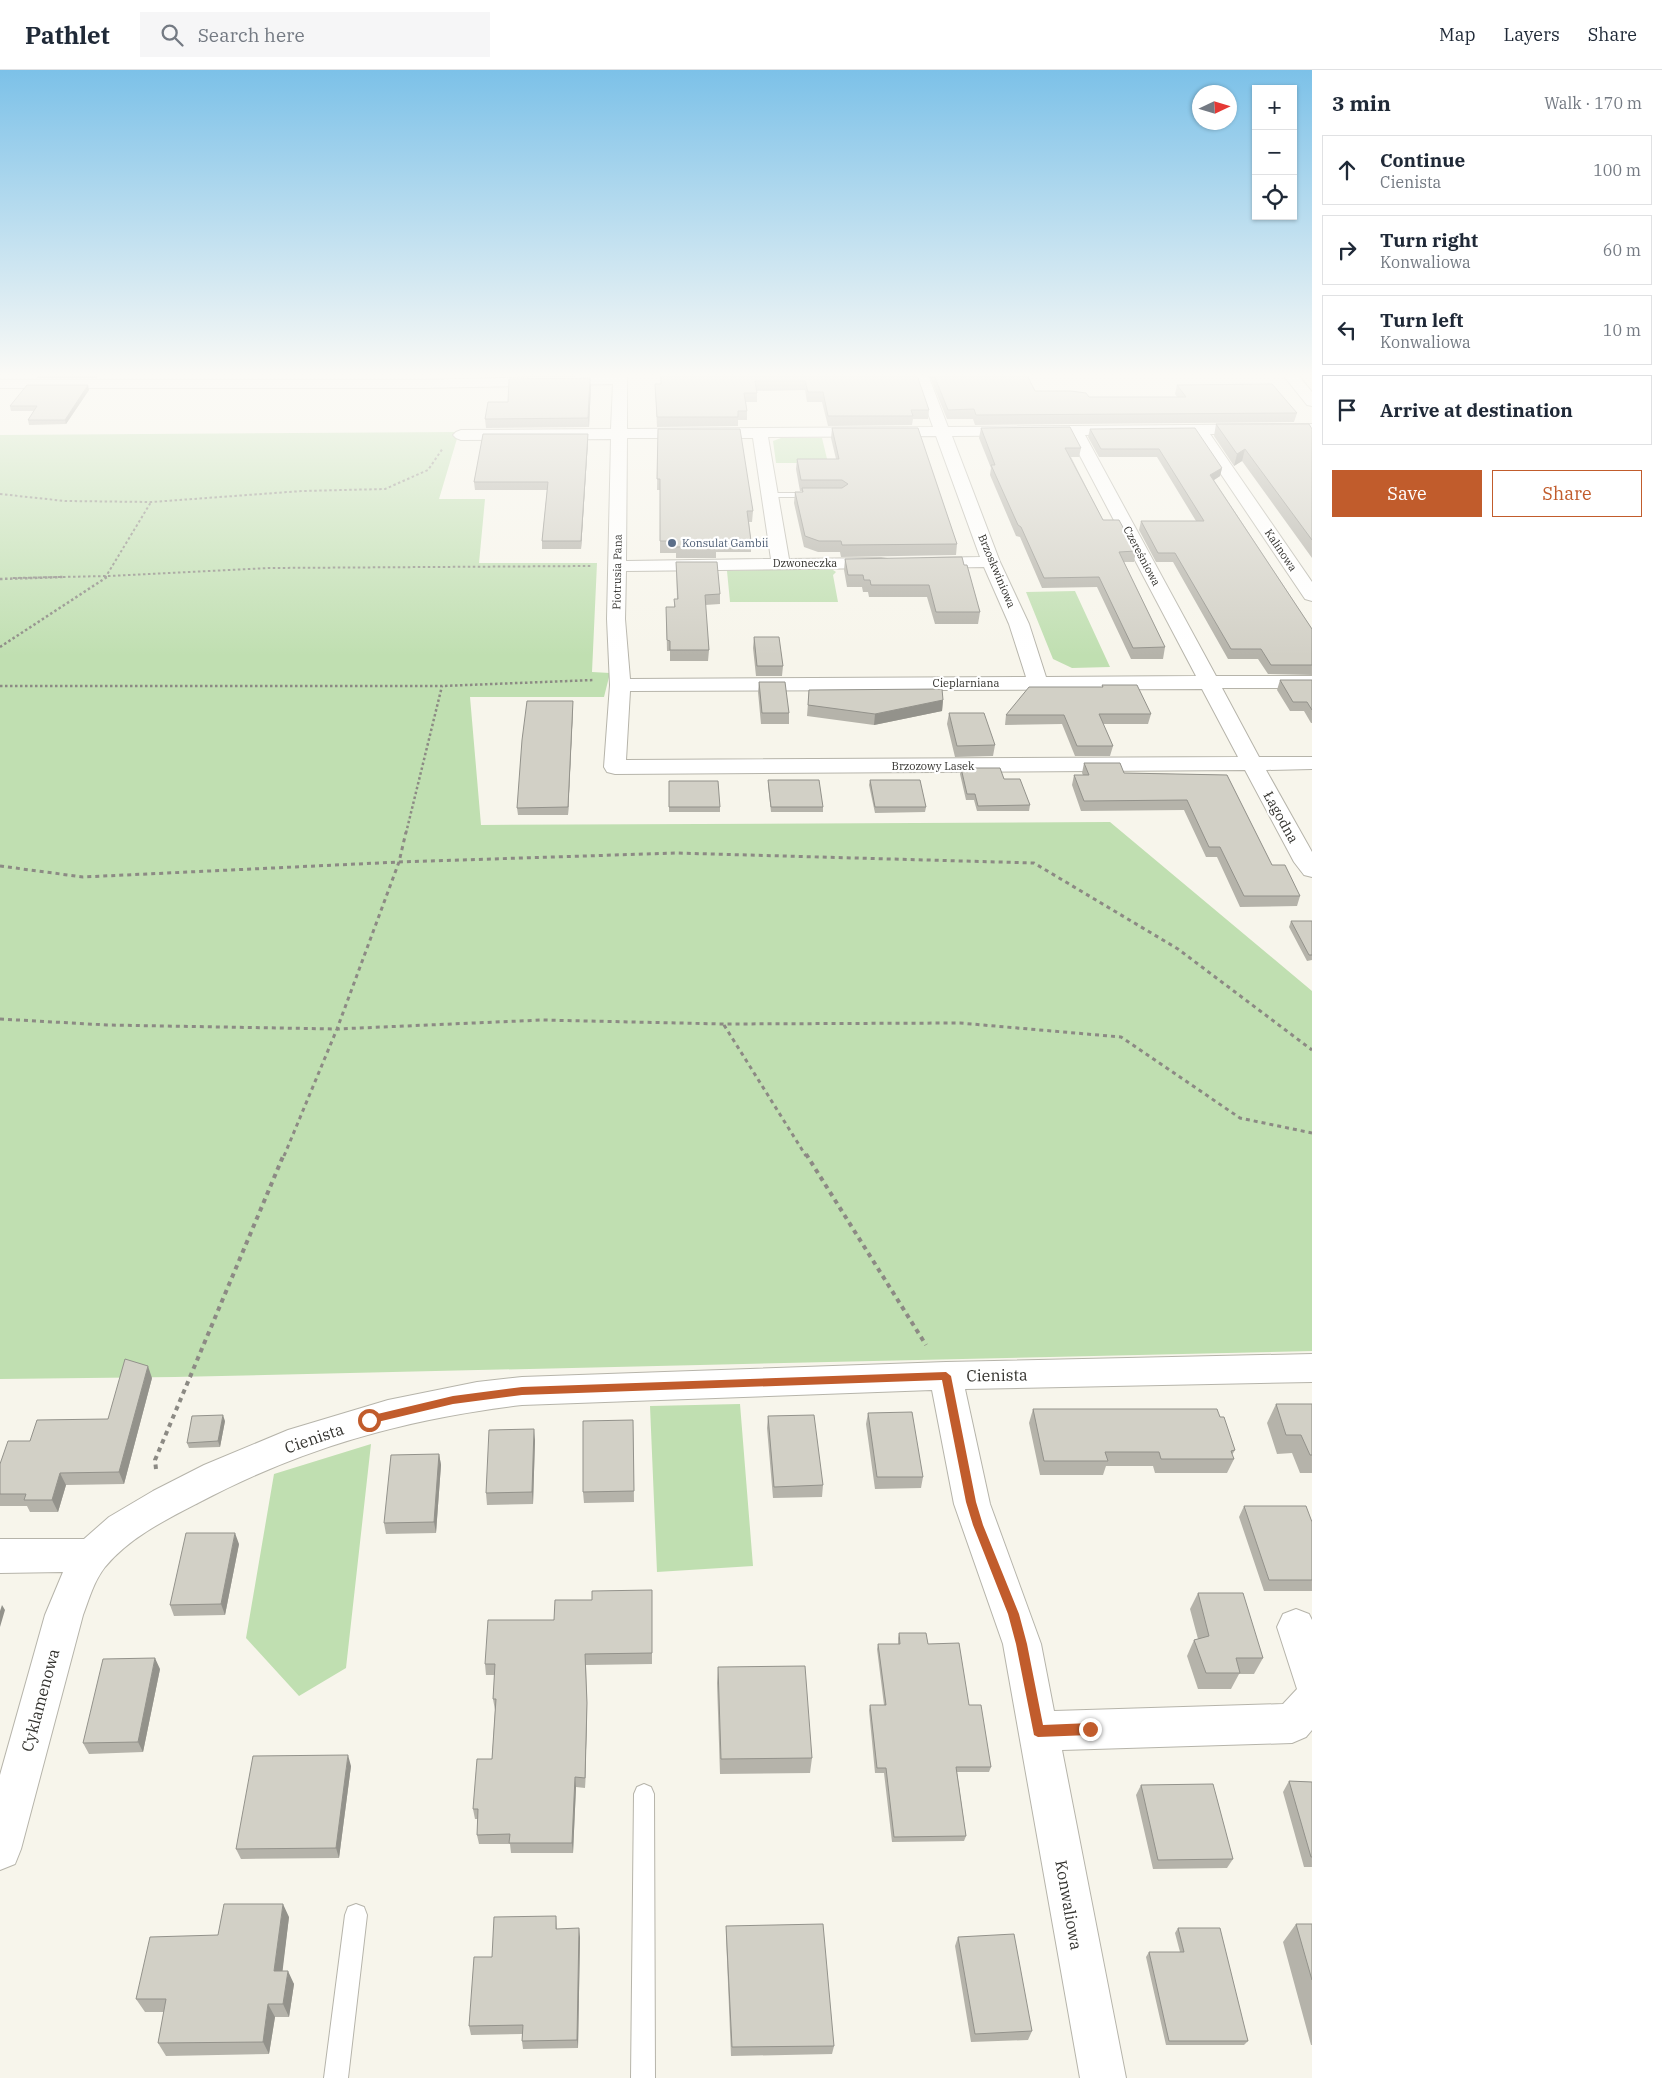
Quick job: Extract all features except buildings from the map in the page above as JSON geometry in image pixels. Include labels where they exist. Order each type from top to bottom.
[{"type":"street","name":"Piotrusia Pana","points":[[615,767],[620,682],[616,619],[619,469]]},
{"type":"street","points":[[766,469],[781,563]]},
{"type":"street","name":"Brzoskwiniowa","points":[[957,469],[992,562],[1019,624],[1038,683]]},
{"type":"street","name":"Czereśniowa","points":[[1095,469],[1209,682]]},
{"type":"street","name":"Kalinowa","points":[[1226,469],[1312,595]]},
{"type":"street","name":"Dzwoneczka","points":[[618,566],[992,562]]},
{"type":"street","name":"Cieplarniana","points":[[620,682],[1312,682]]},
{"type":"street","name":"Łagodna","points":[[1209,682],[1251,764],[1312,870]]},
{"type":"street","points":[[1251,764],[1312,764]]},
{"type":"street","name":"Brzozowy Lasek","points":[[615,767],[1251,764]]},
{"type":"street","name":"Cienista","points":[[91,1556],[110,1538],[158,1505],[195,1485],[243,1464],[307,1439],[369,1420],[453,1400],[522,1391],[946,1376],[1312,1368]]},
{"type":"street","name":"Konwaliowa","points":[[946,1376],[971,1502],[978,1525],[1013,1614],[1022,1644],[1103,2078]]},
{"type":"street","points":[[0,1556],[91,1556]]},
{"type":"street","name":"Cyklamenowa","points":[[0,1849],[64,1615],[78,1580],[91,1556]]},
{"type":"street","points":[[1296,1627],[1312,1678]]},
{"type":"street","points":[[1038,1731],[1292,1724],[1312,1701]]},
{"type":"lane","points":[[770,495],[824,495]]},
{"type":"lane","points":[[643,2078],[644,1794]]},
{"type":"lane","points":[[336,2078],[356,1915]]},
{"type":"path","points":[[0,494],[65,500],[152,502],[302,491],[384,489],[429,469]]},
{"type":"path","points":[[0,647],[108,576],[152,502]]},
{"type":"path","points":[[0,579],[270,568],[618,566]]},
{"type":"path","points":[[0,686],[442,686],[620,682]]},
{"type":"path","points":[[155,1460],[337,1029],[399,862],[442,686]]},
{"type":"path","points":[[0,866],[83,877],[399,862],[676,853],[1034,863],[1178,949],[1312,1050]]},
{"type":"path","points":[[0,1019],[106,1025],[337,1029],[542,1020],[724,1024],[960,1023],[1121,1036],[1240,1118],[1312,1133]]},
{"type":"path","points":[[724,1024],[946,1376]]},
{"type":"green space","points":[[0,469],[448,469],[439,499],[485,499],[479,563],[597,563],[592,672],[610,673],[604,697],[470,697],[481,825],[1110,822],[1312,991],[1312,1351],[175,1377],[0,1379]]},
{"type":"green space","points":[[830,568],[836,572],[833,575],[838,602],[730,602],[727,571]]},
{"type":"green space","points":[[1075,591],[1110,667],[1072,668],[1053,659],[1026,592]]},
{"type":"green space","points":[[740,1404],[753,1566],[657,1572],[650,1406]]},
{"type":"green space","points":[[371,1444],[346,1668],[299,1696],[246,1638],[274,1474]]},
{"type":"place","name":"Konsulat Gambii","points":[[672,543]]},
{"type":"route","points":[[369,1420],[453,1400],[522,1391],[946,1376],[964,1476],[978,1525],[1013,1614],[1022,1644],[1038,1731],[1090,1729]]}]
